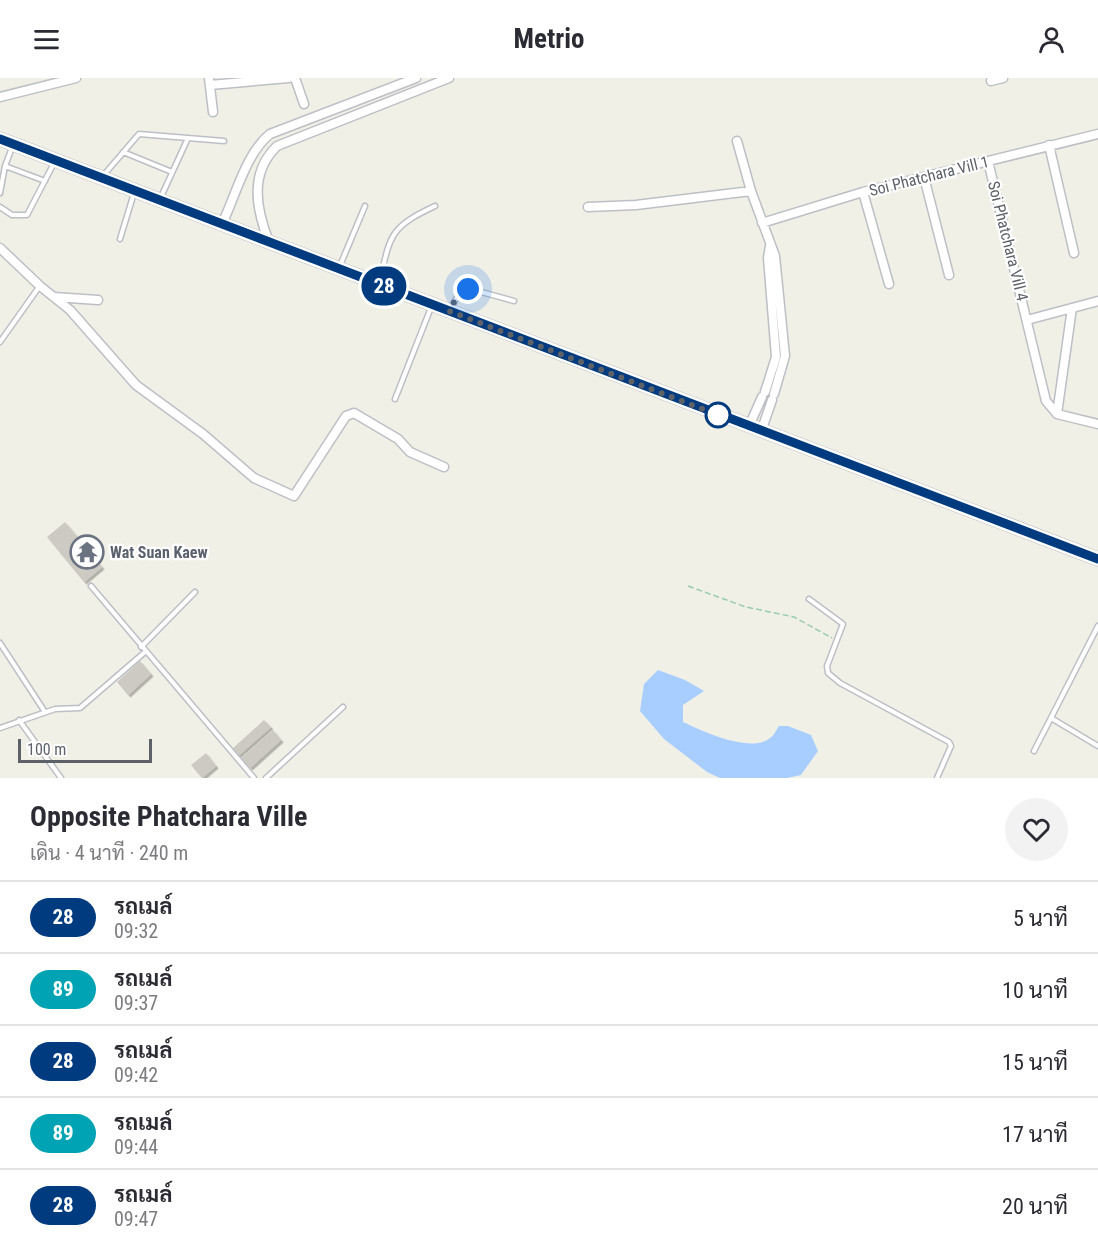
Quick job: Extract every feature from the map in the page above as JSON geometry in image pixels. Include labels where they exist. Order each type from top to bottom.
[{"type":"main road","points":[[0,139],[708,411],[756,426],[1098,559]]},
{"type":"street","points":[[0,97],[76,78]]},
{"type":"street","points":[[213,112],[209,82],[289,78]]},
{"type":"street","points":[[295,78],[304,104]]},
{"type":"street","points":[[222,224],[259,144],[270,134],[416,78]]},
{"type":"street","points":[[269,242],[260,219],[257,182],[267,156],[277,146],[449,78]]},
{"type":"street","points":[[991,81],[1004,78]]},
{"type":"street","points":[[382,91],[386,104]]},
{"type":"street","points":[[307,119],[311,133]]},
{"type":"street","name":"Soi Phatchara Vill 1","points":[[762,223],[863,192],[1098,134]]},
{"type":"street","points":[[737,141],[770,246],[768,258],[780,357],[773,397],[756,426]]},
{"type":"street","points":[[1049,145],[1074,253]]},
{"type":"street","name":"Soi Phatchara Vill 4","points":[[988,161],[1046,401],[1057,414]]},
{"type":"street","points":[[244,177],[257,182]]},
{"type":"street","points":[[924,177],[949,275]]},
{"type":"street","points":[[588,207],[636,205],[751,191]]},
{"type":"street","points":[[863,192],[889,284]]},
{"type":"street","points":[[0,248],[40,286],[70,310],[136,385],[203,434],[254,478],[294,496],[346,416],[354,413],[398,439],[410,452],[444,467]]},
{"type":"street","points":[[54,297],[98,300]]},
{"type":"street","name":"Soi Phatchara Vill 4","points":[[1027,320],[1098,301]]},
{"type":"street","points":[[1072,308],[1057,414],[1098,424]]},
{"type":"street","points":[[756,426],[763,394],[780,357]]},
{"type":"lane","points":[[102,177],[139,134],[224,141]]},
{"type":"lane","points":[[160,200],[188,138]]},
{"type":"lane","points":[[0,194],[5,166],[13,144]]},
{"type":"lane","points":[[122,152],[172,172]]},
{"type":"lane","points":[[0,207],[12,215],[27,215],[56,160]]},
{"type":"lane","points":[[5,166],[45,181]]},
{"type":"lane","points":[[120,239],[134,190]]},
{"type":"lane","points":[[339,269],[365,206]]},
{"type":"lane","points":[[379,284],[392,233],[412,216],[435,206]]},
{"type":"lane","points":[[0,342],[40,286]]},
{"type":"lane","points":[[449,311],[461,290],[474,290],[514,301]]},
{"type":"lane","points":[[395,399],[432,304]]},
{"type":"lane","points":[[91,586],[141,648],[254,778]]},
{"type":"lane","points":[[141,648],[195,592]]},
{"type":"lane","points":[[809,599],[841,621],[843,627],[827,666],[832,677],[949,742],[949,754],[937,778]]},
{"type":"lane","points":[[1034,751],[1098,626]]},
{"type":"lane","points":[[0,643],[45,712]]},
{"type":"lane","points":[[0,728],[54,708],[80,708],[145,652]]},
{"type":"lane","points":[[266,778],[343,707]]},
{"type":"lane","points":[[1051,718],[1098,746]]},
{"type":"lane","points":[[19,720],[61,778]]},
{"type":"path","points":[[688,586],[746,607],[794,617],[838,641]]},
{"type":"water","points":[[658,670],[685,680],[704,691],[683,705],[683,722],[726,739],[751,744],[770,738],[779,726],[788,726],[811,735],[818,751],[801,775],[787,778],[720,778],[707,772],[664,739],[640,711],[644,684]]},
{"type":"building","points":[[65,522],[102,567],[84,582],[47,537]]},
{"type":"building","points":[[140,661],[151,674],[128,695],[117,682]]},
{"type":"building","points":[[264,720],[271,727],[238,756],[232,749]]},
{"type":"building","points":[[273,730],[281,740],[250,768],[241,758]]},
{"type":"building","points":[[206,753],[216,766],[202,778],[191,765]]},
{"type":"bus line","name":"28","points":[[0,139],[1098,559]]},
{"type":"place","name":"Wat Suan Kaew","points":[[87,552]]},
{"type":"route","points":[[468,289],[461,290],[449,311],[718,415]]}]
